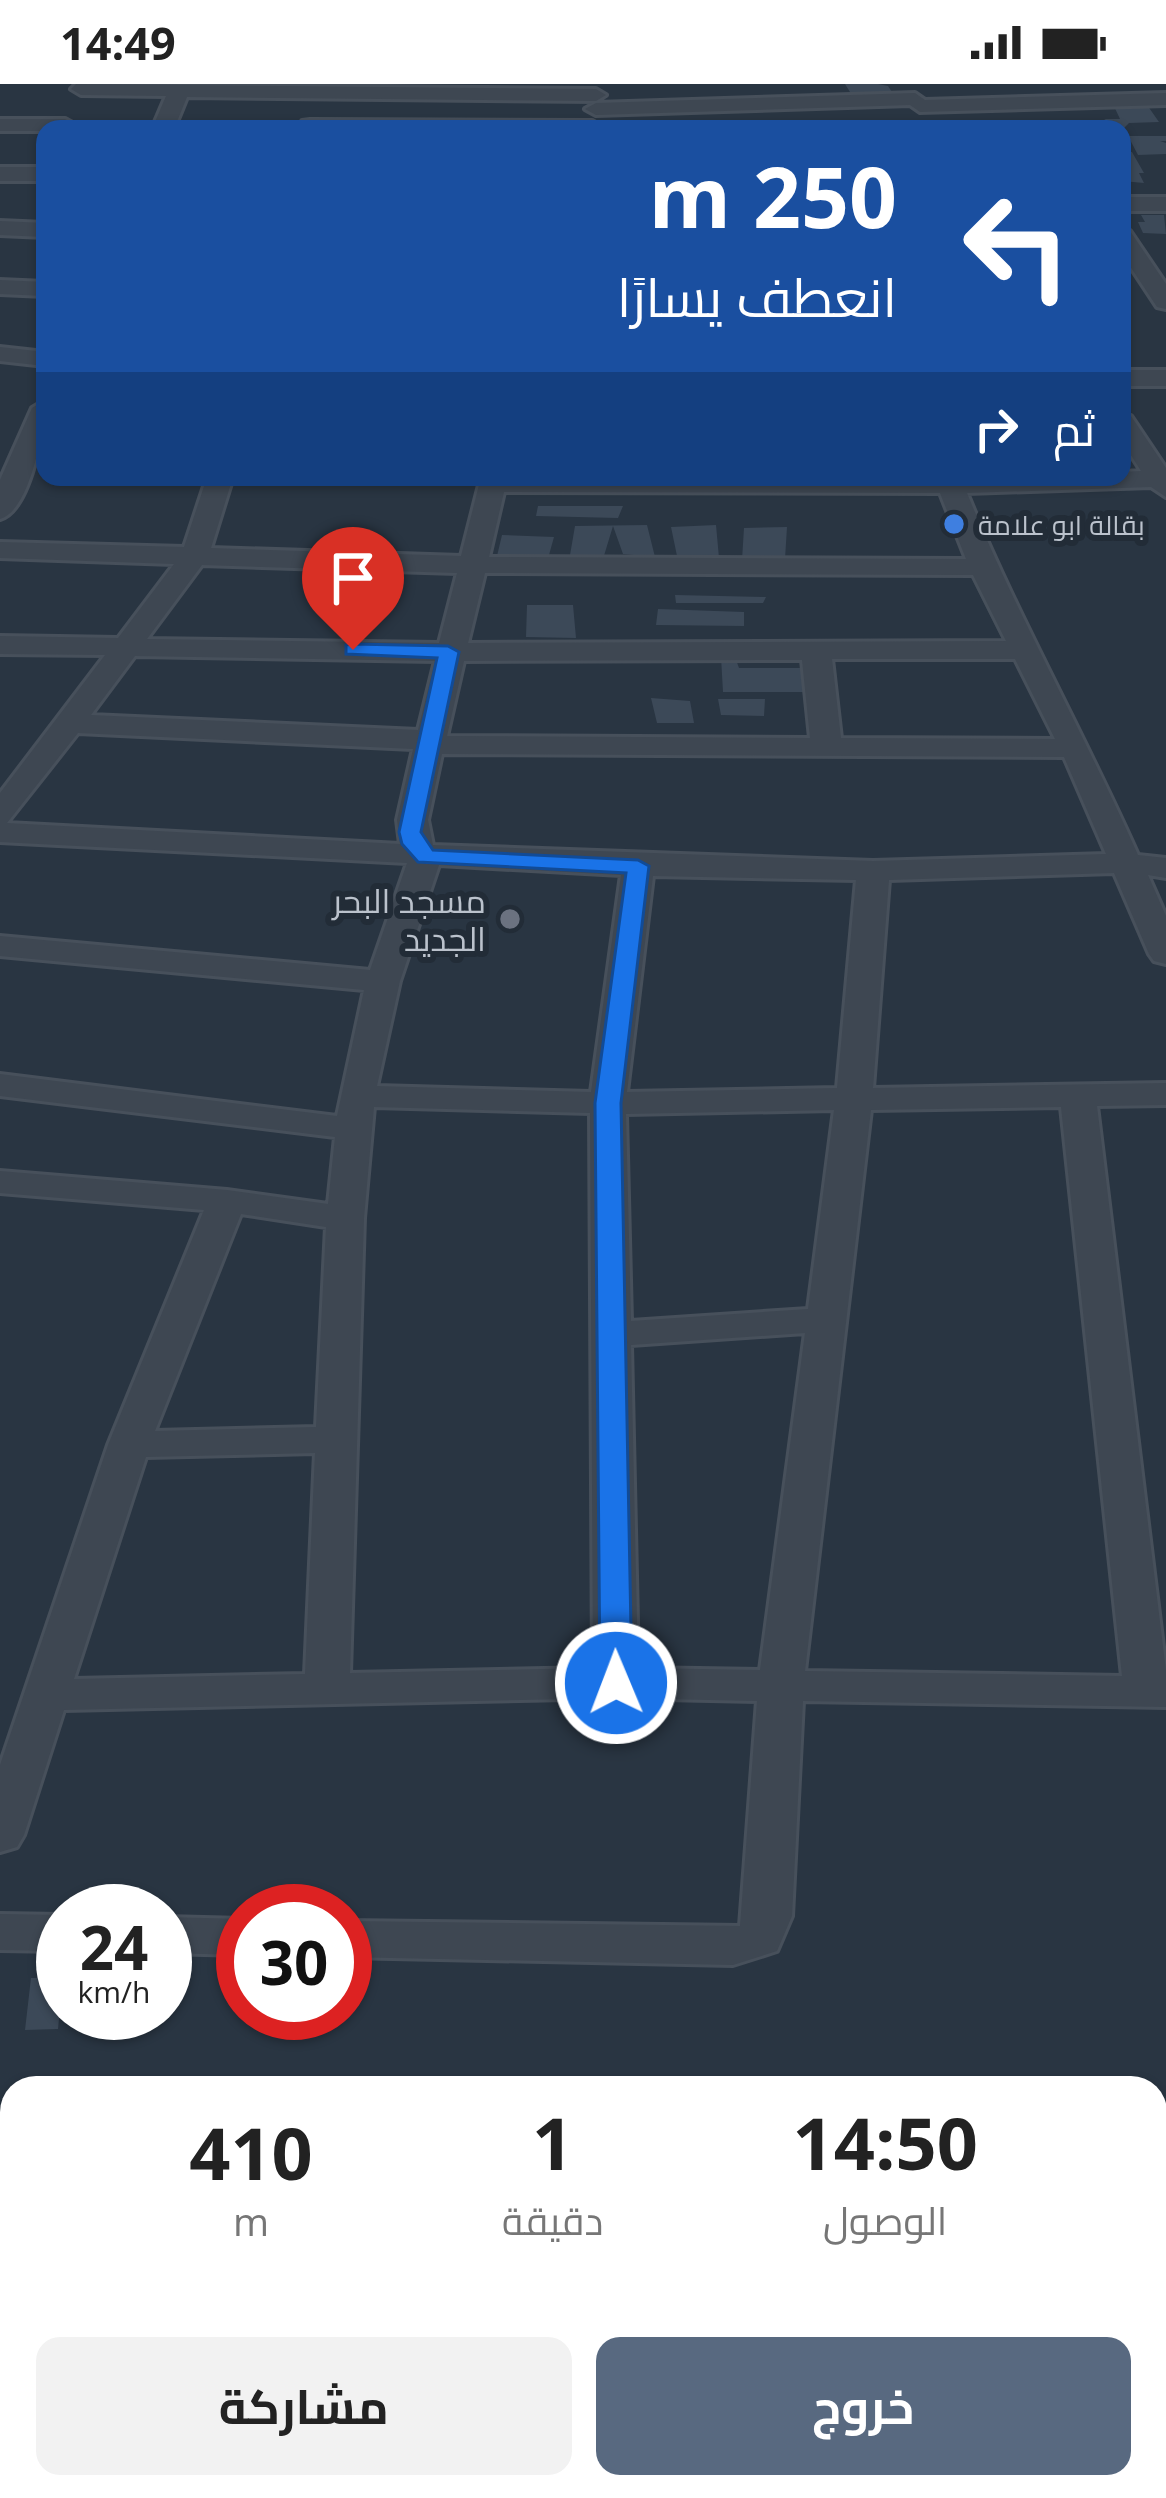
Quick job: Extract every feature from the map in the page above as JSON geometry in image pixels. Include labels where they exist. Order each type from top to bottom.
[{"type":"street","points":[[67,120],[82,87],[320,93],[400,89],[593,109]]},
{"type":"street","points":[[167,120],[181,88]]},
{"type":"street","points":[[312,120],[320,93]]},
{"type":"street","points":[[429,120],[770,94],[1027,93],[1166,99]]},
{"type":"street","points":[[1027,93],[1045,120]]},
{"type":"street","points":[[0,125],[36,126]]},
{"type":"street","points":[[0,174],[36,175]]},
{"type":"street","points":[[1131,204],[1166,204]]},
{"type":"street","points":[[0,227],[36,228]]},
{"type":"street","points":[[1131,250],[1166,302]]},
{"type":"street","points":[[0,287],[36,289]]},
{"type":"street","points":[[0,355],[36,358]]},
{"type":"street","points":[[1131,378],[1166,378]]},
{"type":"street","points":[[1131,436],[1162,484]]},
{"type":"street","points":[[0,512],[32,466]]},
{"type":"street","points":[[1131,484],[1162,484]]},
{"type":"street","points":[[0,815],[193,557],[208,525],[218,486]]},
{"type":"street","points":[[426,857],[413,844],[410,832],[426,742],[491,486]]},
{"type":"street","points":[[952,486],[983,567],[1075,748],[1153,864],[1166,954]]},
{"type":"street","points":[[0,550],[470,565],[983,567]]},
{"type":"street","points":[[0,645],[448,652],[1025,650]]},
{"type":"street","points":[[816,651],[826,745]]},
{"type":"street","points":[[69,722],[426,742],[1075,748]]},
{"type":"street","points":[[0,832],[638,866],[873,871],[1153,864]]},
{"type":"street","points":[[327,1687],[345,1217],[356,1113],[383,981],[426,857]]},
{"type":"street","points":[[616,1683],[608,1103],[638,866]]},
{"type":"street","points":[[372,1939],[749,1944],[760,1938],[768,1916],[781,1683],[854,1099],[873,871]]},
{"type":"street","points":[[0,946],[383,981]]},
{"type":"street","points":[[0,1085],[356,1113],[608,1103],[1166,1094]]},
{"type":"street","points":[[47,1695],[616,1683],[1156,1692],[1078,1095]]},
{"type":"street","points":[[0,1182],[226,1201],[345,1217]]},
{"type":"street","points":[[3,1812],[47,1695],[129,1445],[226,1201]]},
{"type":"street","points":[[611,1334],[827,1320]]},
{"type":"street","points":[[129,1445],[340,1439]]},
{"type":"street","points":[[0,1932],[36,1933]]},
{"type":"building","points":[[845,84],[888,86],[894,95],[863,95],[850,92]]},
{"type":"building","points":[[1112,102],[1145,102],[1159,122],[1104,119],[1120,119]]},
{"type":"building","points":[[1131,136],[1166,136],[1166,141],[1160,141],[1166,143],[1166,154],[1138,155]]},
{"type":"building","points":[[1131,152],[1144,173],[1139,173],[1144,183],[1131,182]]},
{"type":"building","points":[[1141,215],[1164,215],[1166,234],[1143,233],[1138,222],[1145,222]]},
{"type":"building","points":[[538,506],[623,506],[618,518],[536,516]]},
{"type":"building","points":[[647,525],[655,557],[623,554],[613,526],[603,559],[570,555],[575,526]]},
{"type":"building","points":[[716,525],[719,558],[677,556],[671,527]]},
{"type":"building","points":[[787,527],[785,559],[742,560],[744,528]]},
{"type":"building","points":[[502,535],[554,537],[549,555],[497,556]]},
{"type":"building","points":[[675,595],[766,597],[763,603],[676,603]]},
{"type":"building","points":[[527,605],[573,605],[576,638],[526,637]]},
{"type":"building","points":[[658,609],[744,612],[744,626],[656,625]]},
{"type":"building","points":[[721,657],[735,657],[739,668],[806,668],[806,692],[723,692]]},
{"type":"building","points":[[651,698],[690,701],[694,723],[657,723]]},
{"type":"building","points":[[718,699],[765,699],[764,716],[721,715]]},
{"type":"building","points":[[31,1978],[36,1978],[36,2030],[25,2030]]},
{"type":"place","name":"بقالة ابو علامة","points":[[954,524]]},
{"type":"place","name":"مسجد البحر الجديد","points":[[510,919]]},
{"type":"route","points":[[353,650],[448,652],[410,832],[413,844],[426,857],[638,866],[608,1103],[616,1683]]}]
